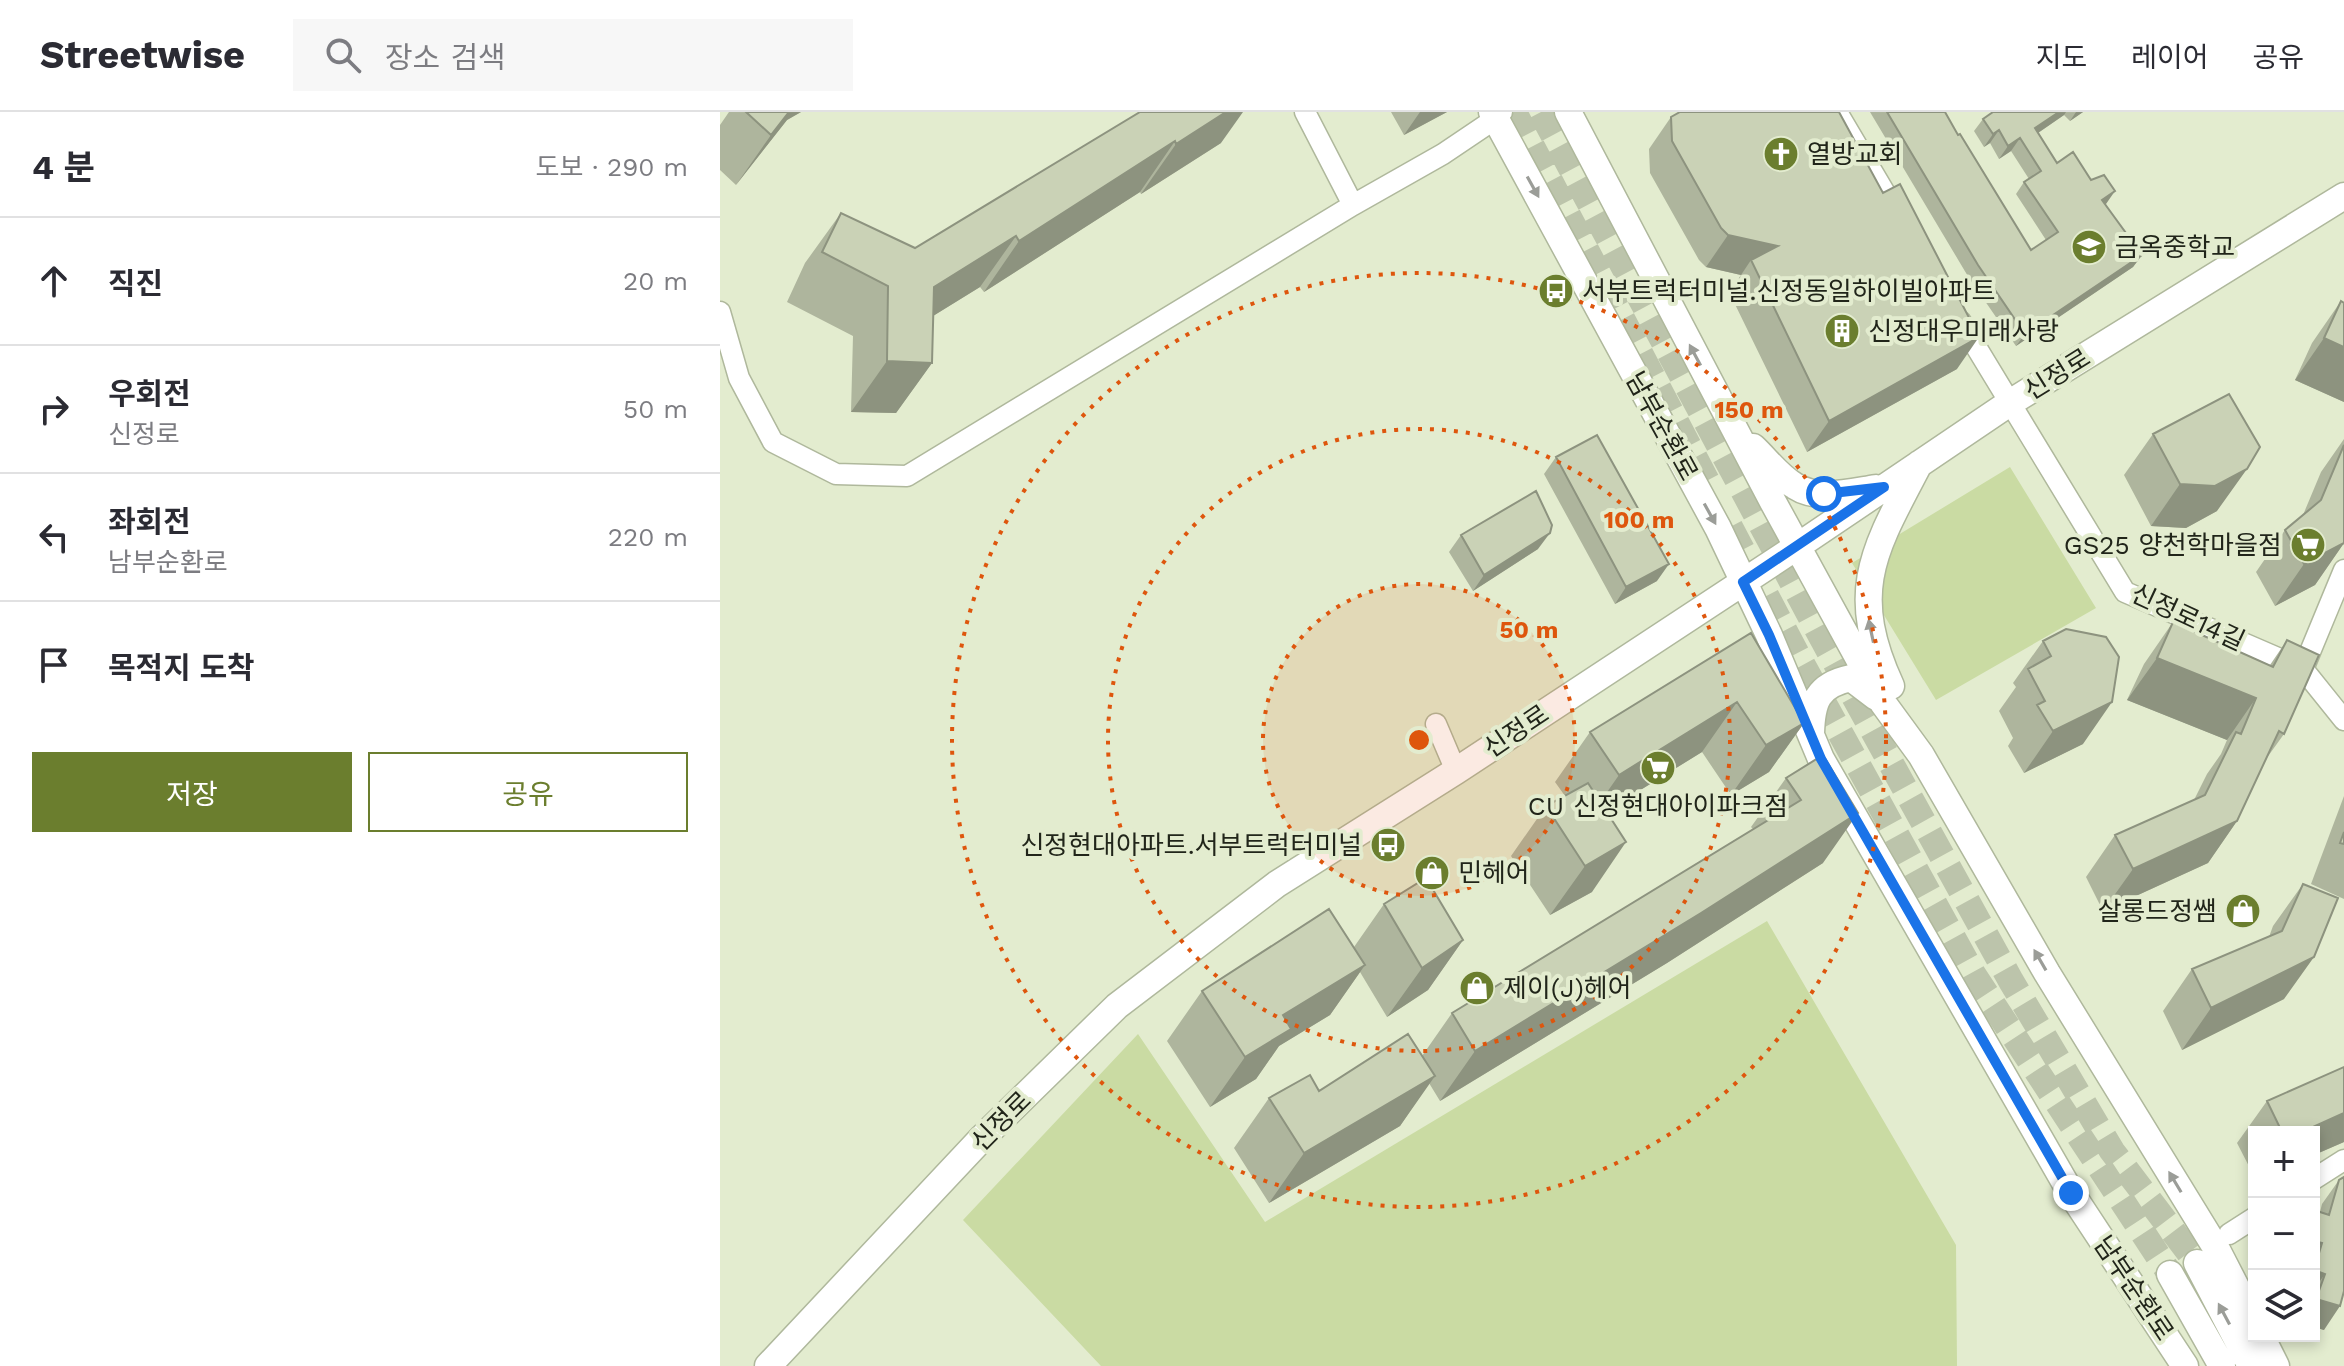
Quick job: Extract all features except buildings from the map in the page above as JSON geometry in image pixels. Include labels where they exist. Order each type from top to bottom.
[{"type":"main road","points":[[1568,112],[1732,425],[1883,703],[1921,755],[2047,973],[2216,1248],[2248,1310]]},
{"type":"main road","name":"남부순환로","points":[[1496,114],[1718,528],[1769,635],[1821,759],[2071,1193],[2185,1366]]},
{"type":"main road","name":"신정로","points":[[768,1366],[983,1137],[1117,1006],[1277,884],[1456,771],[2008,404],[2344,196]]},
{"type":"main road","points":[[1732,425],[1793,486],[1809,492],[1839,493],[1884,487]]},
{"type":"main road","points":[[1921,462],[1876,552],[1869,577],[1867,613],[1877,655],[1921,755]]},
{"type":"main road","points":[[1811,733],[1812,709],[1816,698],[1836,681],[1851,678],[1883,703]]},
{"type":"main road","points":[[2197,1263],[2251,1366]]},
{"type":"main road","name":"남부순환로","points":[[2170,1274],[2222,1366]]},
{"type":"main road","points":[[2264,1342],[2276,1366]]},
{"type":"street","points":[[1305,112],[1353,205]]},
{"type":"street","points":[[1837,112],[1908,233]]},
{"type":"street","points":[[720,312],[739,378],[773,442],[836,474],[907,476],[1353,205],[1443,154],[1496,114]]},
{"type":"street","name":"신정로14길","points":[[1947,300],[2125,592],[2303,669],[2344,720]]},
{"type":"street","points":[[2303,669],[2344,570]]},
{"type":"street","points":[[1436,724],[1456,771]]},
{"type":"street","points":[[2320,1175],[2344,1160]]},
{"type":"street","points":[[2229,1234],[2248,1222]]},
{"type":"green space","points":[[2010,467],[2096,608],[1936,700],[1852,563]]},
{"type":"green space","points":[[1767,921],[1956,1245],[1957,1366],[1101,1366],[963,1220],[1138,1034],[1265,1222]]},
{"type":"tunnel","points":[[1514,112],[1709,485]]},
{"type":"tunnel","points":[[1541,112],[1823,640],[2011,981],[2112,1151],[2197,1263]]},
{"type":"tunnel","points":[[1730,527],[1973,974],[2170,1274]]},
{"type":"place","name":"열방교회","points":[[1781,154]]},
{"type":"place","name":"금옥중학교","points":[[2089,247]]},
{"type":"place","name":"서부트럭터미널.신정동일하이빌아파트","points":[[1556,291]]},
{"type":"place","name":"신정대우미래사랑","points":[[1842,331]]},
{"type":"place","name":"GS25 양천학마을점","points":[[2308,545]]},
{"type":"place","name":"CU 신정현대아이파크점","points":[[1658,768]]},
{"type":"place","name":"신정현대아파트.서부트럭터미널","points":[[1388,845]]},
{"type":"place","name":"민헤어","points":[[1432,873]]},
{"type":"place","name":"살롱드정쌤","points":[[2243,911]]},
{"type":"place","name":"제이(J)헤어","points":[[1477,988]]},
{"type":"route","points":[[1824,494],[1884,487],[1743,582],[1769,635],[1821,759],[2071,1193]]}]
